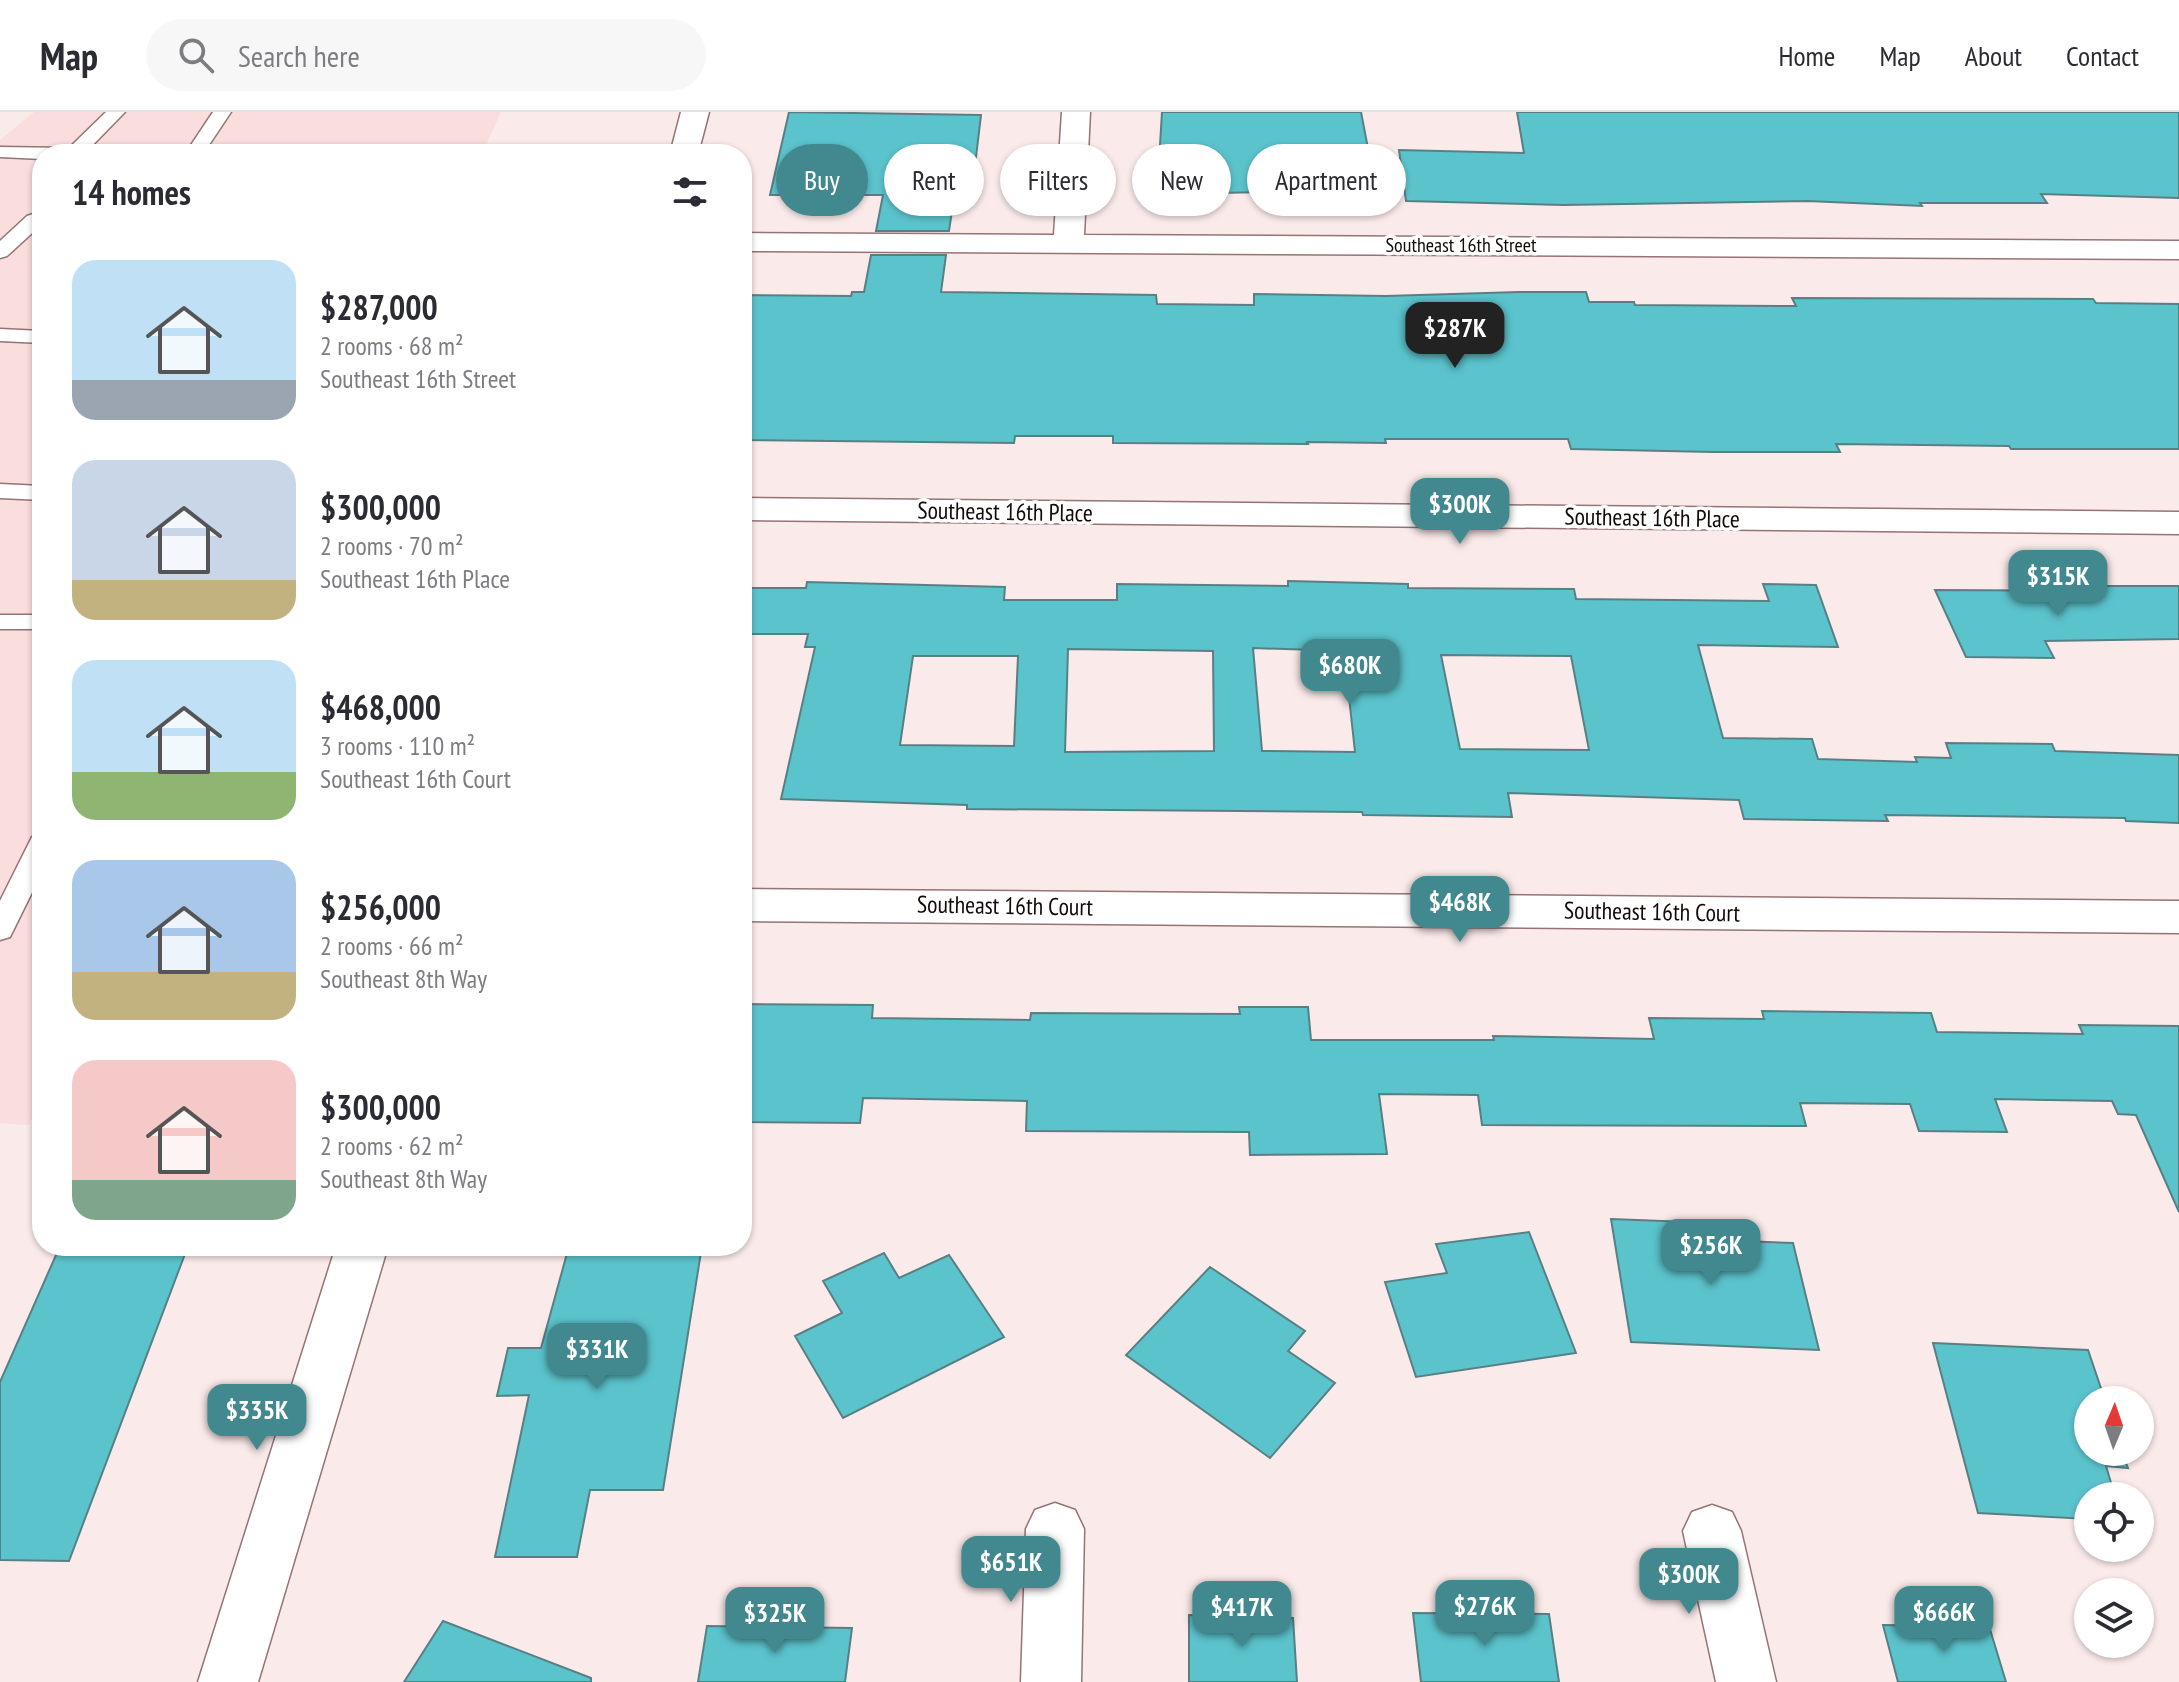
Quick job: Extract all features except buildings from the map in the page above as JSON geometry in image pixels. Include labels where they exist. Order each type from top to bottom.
[{"type":"street","points":[[687,144],[695,112]]},
{"type":"street","points":[[1069,242],[1076,112]]},
{"type":"street","name":"Southeast 16th Street","points":[[752,242],[2179,250]]},
{"type":"street","name":"Southeast 16th Place","points":[[752,509],[2179,523]]},
{"type":"street","name":"Southeast 16th Court","points":[[752,905],[2179,917]]},
{"type":"street","points":[[228,1682],[359,1256]]},
{"type":"street","points":[[1051,1682],[1055,1529]]},
{"type":"street","points":[[1712,1531],[1746,1682]]},
{"type":"lane","points":[[84,144],[116,112]]},
{"type":"lane","points":[[201,144],[222,112]]},
{"type":"lane","points":[[0,152],[32,153]]},
{"type":"lane","points":[[0,252],[32,222]]},
{"type":"lane","points":[[0,335],[32,337]]},
{"type":"lane","points":[[0,491],[32,493]]},
{"type":"lane","points":[[0,622],[32,622]]},
{"type":"lane","points":[[0,930],[32,864]]},
{"type":"shaded area","points":[[34,112],[501,112],[487,144],[32,144],[32,1118],[29,1125],[0,1123],[0,140]]}]
